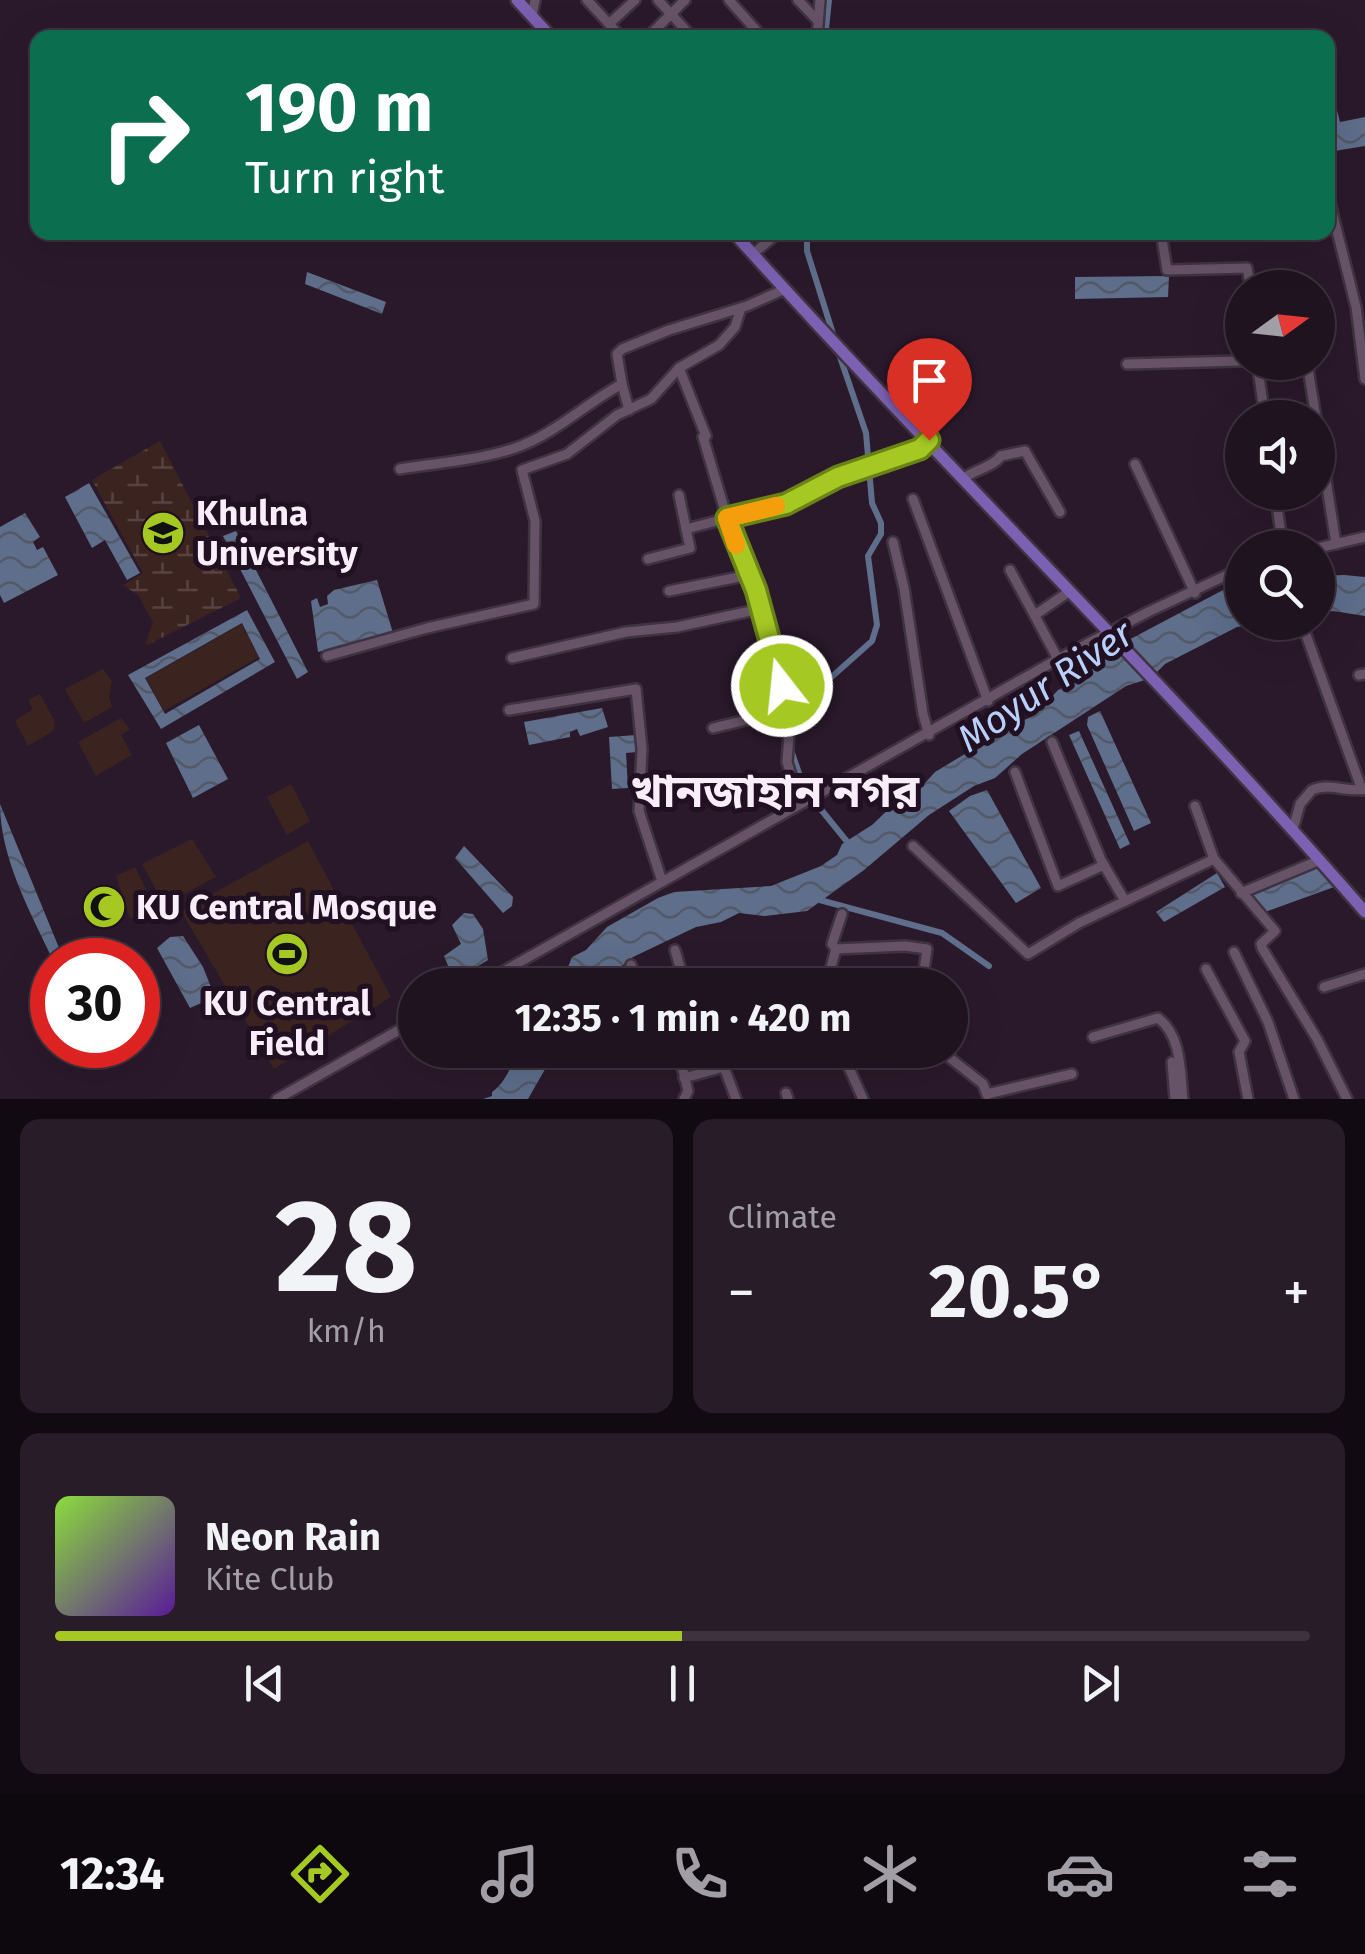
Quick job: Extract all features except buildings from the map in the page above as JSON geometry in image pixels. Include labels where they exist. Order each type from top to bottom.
[{"type":"main road","points":[[517,0],[545,30]]},
{"type":"main road","points":[[740,240],[852,364],[1188,712],[1365,912]]},
{"type":"street","points":[[532,16],[535,0]]},
{"type":"street","points":[[587,0],[615,30]]},
{"type":"street","points":[[609,24],[635,0]]},
{"type":"street","points":[[658,0],[685,30]]},
{"type":"street","points":[[655,30],[685,0]]},
{"type":"street","points":[[729,0],[757,30]]},
{"type":"street","points":[[798,0],[818,21]]},
{"type":"street","points":[[817,30],[820,0]]},
{"type":"street","points":[[1335,223],[1356,307],[1365,379]]},
{"type":"street","points":[[753,254],[770,240]]},
{"type":"street","points":[[1162,240],[1167,270],[1247,270]]},
{"type":"street","points":[[630,410],[617,354],[622,349],[785,289]]},
{"type":"street","points":[[327,656],[534,604],[535,521],[522,470],[568,454],[617,415],[650,399],[679,368],[719,345],[736,327],[741,308]]},
{"type":"street","points":[[1126,364],[1225,361]]},
{"type":"street","points":[[679,368],[706,436],[703,437],[727,518],[760,609],[790,721],[785,748],[800,804]]},
{"type":"street","points":[[400,469],[516,448],[622,384]]},
{"type":"street","points":[[686,529],[786,504],[865,467],[920,449],[929,440]]},
{"type":"street","points":[[962,479],[996,463],[1000,456],[1026,451],[1060,512]]},
{"type":"street","points":[[1136,464],[1195,593]]},
{"type":"street","points":[[648,559],[690,548],[679,495]]},
{"type":"street","points":[[913,500],[988,701]]},
{"type":"street","points":[[1331,510],[1336,544],[1365,537]]},
{"type":"street","points":[[892,542],[930,734]]},
{"type":"street","points":[[1010,570],[1058,659]]},
{"type":"street","points":[[669,591],[748,575]]},
{"type":"street","points":[[508,968],[1058,659],[1112,636],[1225,577]]},
{"type":"street","points":[[1035,615],[1070,591]]},
{"type":"street","points":[[512,658],[626,632],[677,627],[760,609]]},
{"type":"street","points":[[1294,830],[1300,804],[1312,790],[1320,786],[1352,792],[1364,789],[1309,640]]},
{"type":"street","points":[[510,710],[636,689],[642,749],[639,810],[662,880]]},
{"type":"street","points":[[712,728],[787,710]]},
{"type":"street","points":[[1052,742],[1104,865],[1125,901]]},
{"type":"street","points":[[1015,772],[1058,886],[1104,865]]},
{"type":"street","points":[[1195,806],[1214,859],[1275,932],[1261,944],[1262,948],[1317,1039],[1347,1099]]},
{"type":"street","points":[[913,846],[1028,954],[1079,923],[1214,859]]},
{"type":"street","points":[[1241,893],[1320,860]]},
{"type":"street","points":[[842,914],[832,944],[836,948],[927,949],[924,968]]},
{"type":"street","points":[[831,968],[836,948]]},
{"type":"street","points":[[674,950],[680,968]]},
{"type":"street","points":[[1234,952],[1268,1022],[1294,1099]]},
{"type":"street","points":[[1206,970],[1244,1041],[1239,1052],[1248,1099]]},
{"type":"street","points":[[1324,986],[1365,974]]},
{"type":"street","points":[[1093,1037],[1158,1018],[1164,1021],[1179,1053],[1175,1099]]},
{"type":"street","points":[[277,1099],[398,1031]]},
{"type":"street","points":[[1172,1062],[1183,1099]]},
{"type":"street","points":[[684,1078],[724,1067],[736,1099]]},
{"type":"street","points":[[680,1068],[688,1091],[684,1099]]},
{"type":"street","points":[[849,1068],[863,1099]]},
{"type":"street","points":[[963,1068],[983,1084],[987,1096],[1072,1074]]},
{"type":"green space","points":[[160,441],[241,598],[145,646],[153,622],[138,595],[123,585],[143,573],[92,480]]},
{"type":"green space","points":[[242,624],[259,657],[164,711],[146,678]]},
{"type":"green space","points":[[103,669],[112,681],[112,707],[84,723],[65,689]]},
{"type":"green space","points":[[40,694],[55,722],[53,731],[28,746],[15,721],[33,709],[28,700]]},
{"type":"green space","points":[[121,718],[130,729],[121,735],[132,755],[96,776],[78,742]]},
{"type":"green space","points":[[291,784],[310,821],[287,835],[267,797]]},
{"type":"green space","points":[[192,839],[216,877],[164,905],[142,864]]},
{"type":"green space","name":"KU Central Field","points":[[308,841],[391,997],[274,1069],[181,911]]},
{"type":"green space","points":[[135,867],[155,907],[130,919],[116,876]]},
{"type":"water","points":[[1335,103],[1340,122],[1365,117],[1365,146],[1335,151]]},
{"type":"water","points":[[307,272],[386,302],[382,314],[305,284]]},
{"type":"water","points":[[1169,276],[1168,297],[1075,299],[1075,277]]},
{"type":"water","points":[[89,483],[140,573],[127,580],[105,540],[92,548],[65,497]]},
{"type":"water","points":[[25,513],[40,537],[33,542],[37,550],[43,547],[58,575],[4,603],[0,595],[0,527]]},
{"type":"water","points":[[236,531],[308,672],[297,679],[223,536]]},
{"type":"water","points":[[1335,575],[1365,577],[1365,616],[1335,611]]},
{"type":"water","points":[[377,580],[393,633],[318,652],[311,601],[317,598],[320,607],[328,604],[327,596],[334,590]]},
{"type":"water","name":"Moyur River","points":[[1225,589],[1225,633],[1165,664],[1151,678],[1126,686],[1022,754],[995,778],[974,786],[929,815],[864,870],[807,911],[765,916],[739,913],[696,927],[633,957],[620,968],[568,968],[572,957],[586,950],[607,927],[658,898],[674,892],[771,886],[821,866],[837,855],[842,844],[872,825],[893,805],[916,793],[935,772],[1035,715],[1058,690],[1079,680],[1121,644]]},
{"type":"water","points":[[247,610],[275,662],[161,729],[128,675]],"holes":[[[242,623],[260,659],[165,714],[145,678]]]},
{"type":"water","points":[[602,708],[608,727],[580,736],[577,729],[570,732],[570,737],[529,745],[524,722]]},
{"type":"water","points":[[1100,711],[1151,823],[1134,831],[1087,725],[1088,717]]},
{"type":"water","points":[[199,725],[228,779],[193,798],[166,743]]},
{"type":"water","points":[[1079,731],[1130,844],[1120,849],[1069,735]]},
{"type":"water","points":[[636,735],[637,752],[626,753],[628,788],[612,789],[609,737]]},
{"type":"water","points":[[987,790],[1041,888],[1016,903],[949,811]]},
{"type":"water","points":[[0,804],[55,938],[42,938],[35,923],[18,884],[1,824]]},
{"type":"water","points":[[464,846],[513,897],[512,906],[503,913],[455,858]]},
{"type":"water","points":[[1317,864],[1334,887],[1265,912],[1246,891]]},
{"type":"water","points":[[1217,873],[1225,887],[1164,922],[1156,912]]},
{"type":"water","points":[[464,913],[473,914],[483,929],[488,960],[475,968],[449,968],[444,956],[461,944],[452,925]]},
{"type":"water","points":[[183,936],[203,967],[215,997],[190,1008],[160,953],[160,945],[170,937]]},
{"type":"water","points":[[511,1068],[546,1068],[528,1099],[483,1099],[492,1096]]},
{"type":"waterway","points":[[826,30],[829,0]]},
{"type":"waterway","points":[[807,240],[834,337]]},
{"type":"waterway","points":[[793,733],[799,712],[818,689],[872,641],[877,625],[868,556],[881,534],[881,523],[872,503],[866,433],[839,354]]},
{"type":"waterway","points":[[791,750],[800,776]]},
{"type":"waterway","points":[[810,796],[849,844]]},
{"type":"waterway","points":[[816,899],[942,933],[989,966]]},
{"type":"slow traffic","points":[[736,545],[727,518],[776,506]]},
{"type":"place","name":"Khulna University","points":[[163,533]]},
{"type":"place","name":"KU Central Mosque","points":[[104,907]]},
{"type":"place","name":"KU Central Field","points":[[287,954]]},
{"type":"district","name":"খানজাহান নগর","points":[[775,791]]},
{"type":"route","points":[[782,686],[756,590],[727,518],[786,504],[838,477],[920,449],[929,440]]}]
